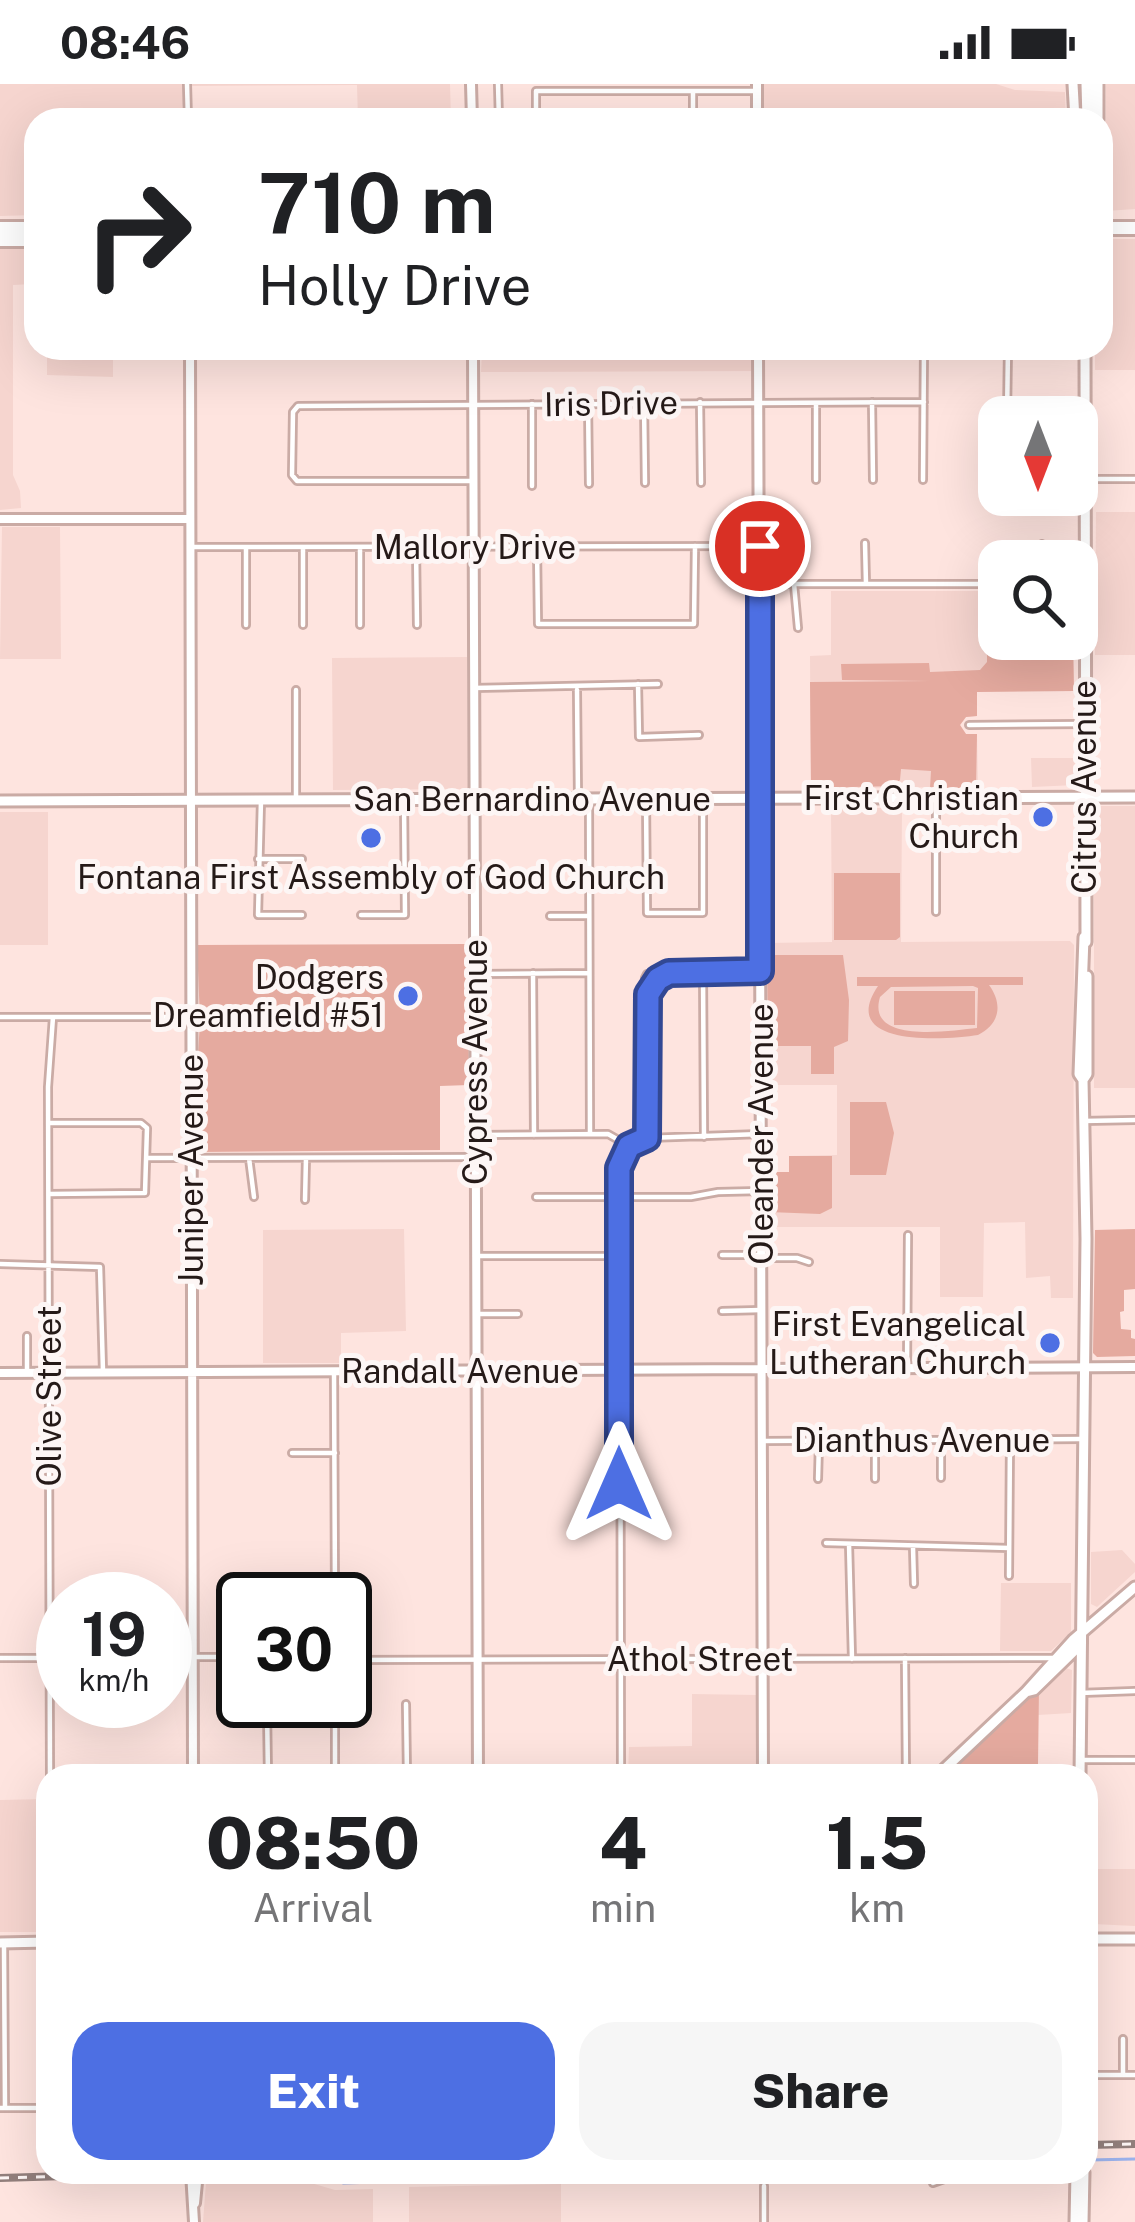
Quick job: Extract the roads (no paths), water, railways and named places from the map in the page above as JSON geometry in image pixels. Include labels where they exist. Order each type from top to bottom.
[{"type":"main road","name":"Citrus Avenue","points":[[1084,396],[1085,360]]},
{"type":"main road","name":"Citrus Avenue","points":[[1080,1764],[1083,1080],[1087,1073],[1083,660]]},
{"type":"main road","name":"San Bernardino Avenue","points":[[0,801],[1135,797]]},
{"type":"main road","points":[[950,1764],[1026,1692],[1034,1690],[1080,1637],[1133,1594]]},
{"type":"main road","points":[[1080,1609],[1091,1615],[1107,1612]]},
{"type":"main road","points":[[1058,1660],[1080,1666]]},
{"type":"main road","points":[[1098,1939],[1135,1939]]},
{"type":"main road","points":[[2,1943],[36,1942]]},
{"type":"main road","points":[[1078,2184],[1080,2222]]},
{"type":"street","points":[[536,108],[536,91],[693,92],[757,87]]},
{"type":"street","points":[[693,92],[693,108]]},
{"type":"street","name":"Juniper Avenue","points":[[190,360],[193,1764]]},
{"type":"street","name":"Cypress Avenue","points":[[473,360],[478,1764]]},
{"type":"street","name":"Oleander Avenue","points":[[758,360],[763,1764]]},
{"type":"street","points":[[923,481],[924,360]]},
{"type":"street","points":[[1007,396],[1008,360]]},
{"type":"street","points":[[588,402],[589,484]]},
{"type":"street","points":[[700,402],[701,483]]},
{"type":"street","name":"Iris Drive","points":[[474,481],[299,482],[292,475],[293,412],[298,406],[924,402]]},
{"type":"street","points":[[644,403],[645,483]]},
{"type":"street","points":[[816,403],[816,480]]},
{"type":"street","points":[[872,403],[873,480]]},
{"type":"street","points":[[532,404],[532,486]]},
{"type":"street","points":[[1098,479],[1135,479]]},
{"type":"street","points":[[0,519],[189,519]]},
{"type":"street","points":[[866,543],[866,584]]},
{"type":"street","points":[[537,547],[538,624],[694,624],[695,546]]},
{"type":"street","name":"Mallory Drive","points":[[189,547],[760,546]]},
{"type":"street","points":[[246,547],[246,625]]},
{"type":"street","points":[[303,547],[303,625]]},
{"type":"street","points":[[360,547],[360,625]]},
{"type":"street","points":[[416,547],[417,625]]},
{"type":"street","points":[[760,584],[978,584]]},
{"type":"street","points":[[794,584],[798,628]]},
{"type":"street","points":[[474,688],[658,683]]},
{"type":"street","points":[[638,684],[638,737],[699,734]]},
{"type":"street","points":[[577,688],[589,860],[590,1134]]},
{"type":"street","points":[[296,690],[296,800]]},
{"type":"street","points":[[969,725],[1084,724]]},
{"type":"street","points":[[936,798],[936,912]]},
{"type":"street","points":[[646,799],[646,913],[703,913],[703,799]]},
{"type":"street","points":[[261,800],[258,915],[302,915]]},
{"type":"street","points":[[362,915],[405,915],[404,800]]},
{"type":"street","points":[[258,859],[302,859]]},
{"type":"street","points":[[578,860],[589,860]]},
{"type":"street","points":[[550,916],[589,916]]},
{"type":"street","points":[[703,971],[704,1137]]},
{"type":"street","points":[[647,1138],[646,1002],[655,982],[669,973],[760,971]]},
{"type":"street","points":[[532,973],[533,1135]]},
{"type":"street","points":[[474,974],[589,973]]},
{"type":"street","points":[[0,1017],[191,1017]]},
{"type":"street","name":"Olive Street","points":[[50,1572],[48,1123],[53,1017]]},
{"type":"street","points":[[1083,1121],[1135,1120]]},
{"type":"street","points":[[48,1123],[143,1123],[147,1128],[143,1194],[49,1194]]},
{"type":"street","points":[[621,1764],[620,1162],[629,1146],[647,1138],[761,1134]]},
{"type":"street","points":[[476,1135],[614,1135],[629,1146]]},
{"type":"street","points":[[147,1158],[476,1157]]},
{"type":"street","points":[[249,1158],[254,1197]]},
{"type":"street","points":[[305,1200],[306,1158]]},
{"type":"street","points":[[536,1197],[761,1191]]},
{"type":"street","points":[[907,1369],[908,1235]]},
{"type":"street","points":[[722,1255],[809,1262]]},
{"type":"street","points":[[475,1256],[619,1256]]},
{"type":"street","points":[[0,1264],[96,1266],[102,1271],[103,1372]]},
{"type":"street","points":[[722,1311],[761,1310]]},
{"type":"street","points":[[476,1314],[518,1314]]},
{"type":"street","points":[[27,1336],[27,1372]]},
{"type":"street","name":"Randall Avenue","points":[[0,1372],[1135,1367]]},
{"type":"street","points":[[334,1371],[335,1572]]},
{"type":"street","points":[[1009,1576],[1010,1439]]},
{"type":"street","name":"Dianthus Avenue","points":[[762,1441],[1082,1439]]},
{"type":"street","points":[[818,1479],[819,1440]]},
{"type":"street","points":[[875,1440],[875,1479]]},
{"type":"street","points":[[940,1478],[941,1440]]},
{"type":"street","points":[[292,1453],[335,1453]]},
{"type":"street","points":[[826,1543],[1009,1548]]},
{"type":"street","points":[[849,1543],[852,1659]]},
{"type":"street","points":[[913,1546],[914,1584]]},
{"type":"street","points":[[193,1657],[216,1657]]},
{"type":"street","points":[[0,1658],[36,1658]]},
{"type":"street","points":[[905,1658],[906,1764]]},
{"type":"street","name":"Athol Street","points":[[372,1660],[1058,1660]]},
{"type":"street","points":[[1080,1693],[1135,1691]]},
{"type":"street","points":[[406,1704],[406,1764]]},
{"type":"street","name":"Olive Street","points":[[50,1728],[50,1764]]},
{"type":"street","points":[[268,1728],[268,1764]]},
{"type":"street","points":[[335,1728],[335,1764]]},
{"type":"street","points":[[1080,1760],[1135,1760]]},
{"type":"street","points":[[2,1943],[2,2108],[36,2108]]},
{"type":"street","points":[[1123,2039],[1123,2075]]},
{"type":"street","points":[[1098,2075],[1135,2075]]},
{"type":"street","points":[[194,2222],[195,2184]]},
{"type":"street","points":[[764,2186],[764,2222]]},
{"type":"waterway","points":[[1098,2160],[1135,2159]]},
{"type":"railway","points":[[1098,2145],[1135,2144]]},
{"type":"railway","points":[[0,2178],[36,2177]]},
{"type":"place","name":"First Christian Church","points":[[1043,817]]},
{"type":"place","name":"Fontana First Assembly of God Church","points":[[371,838]]},
{"type":"place","name":"Dodgers Dreamfield #51","points":[[408,996]]},
{"type":"place","name":"First Evangelical Lutheran Church","points":[[1050,1343]]}]
